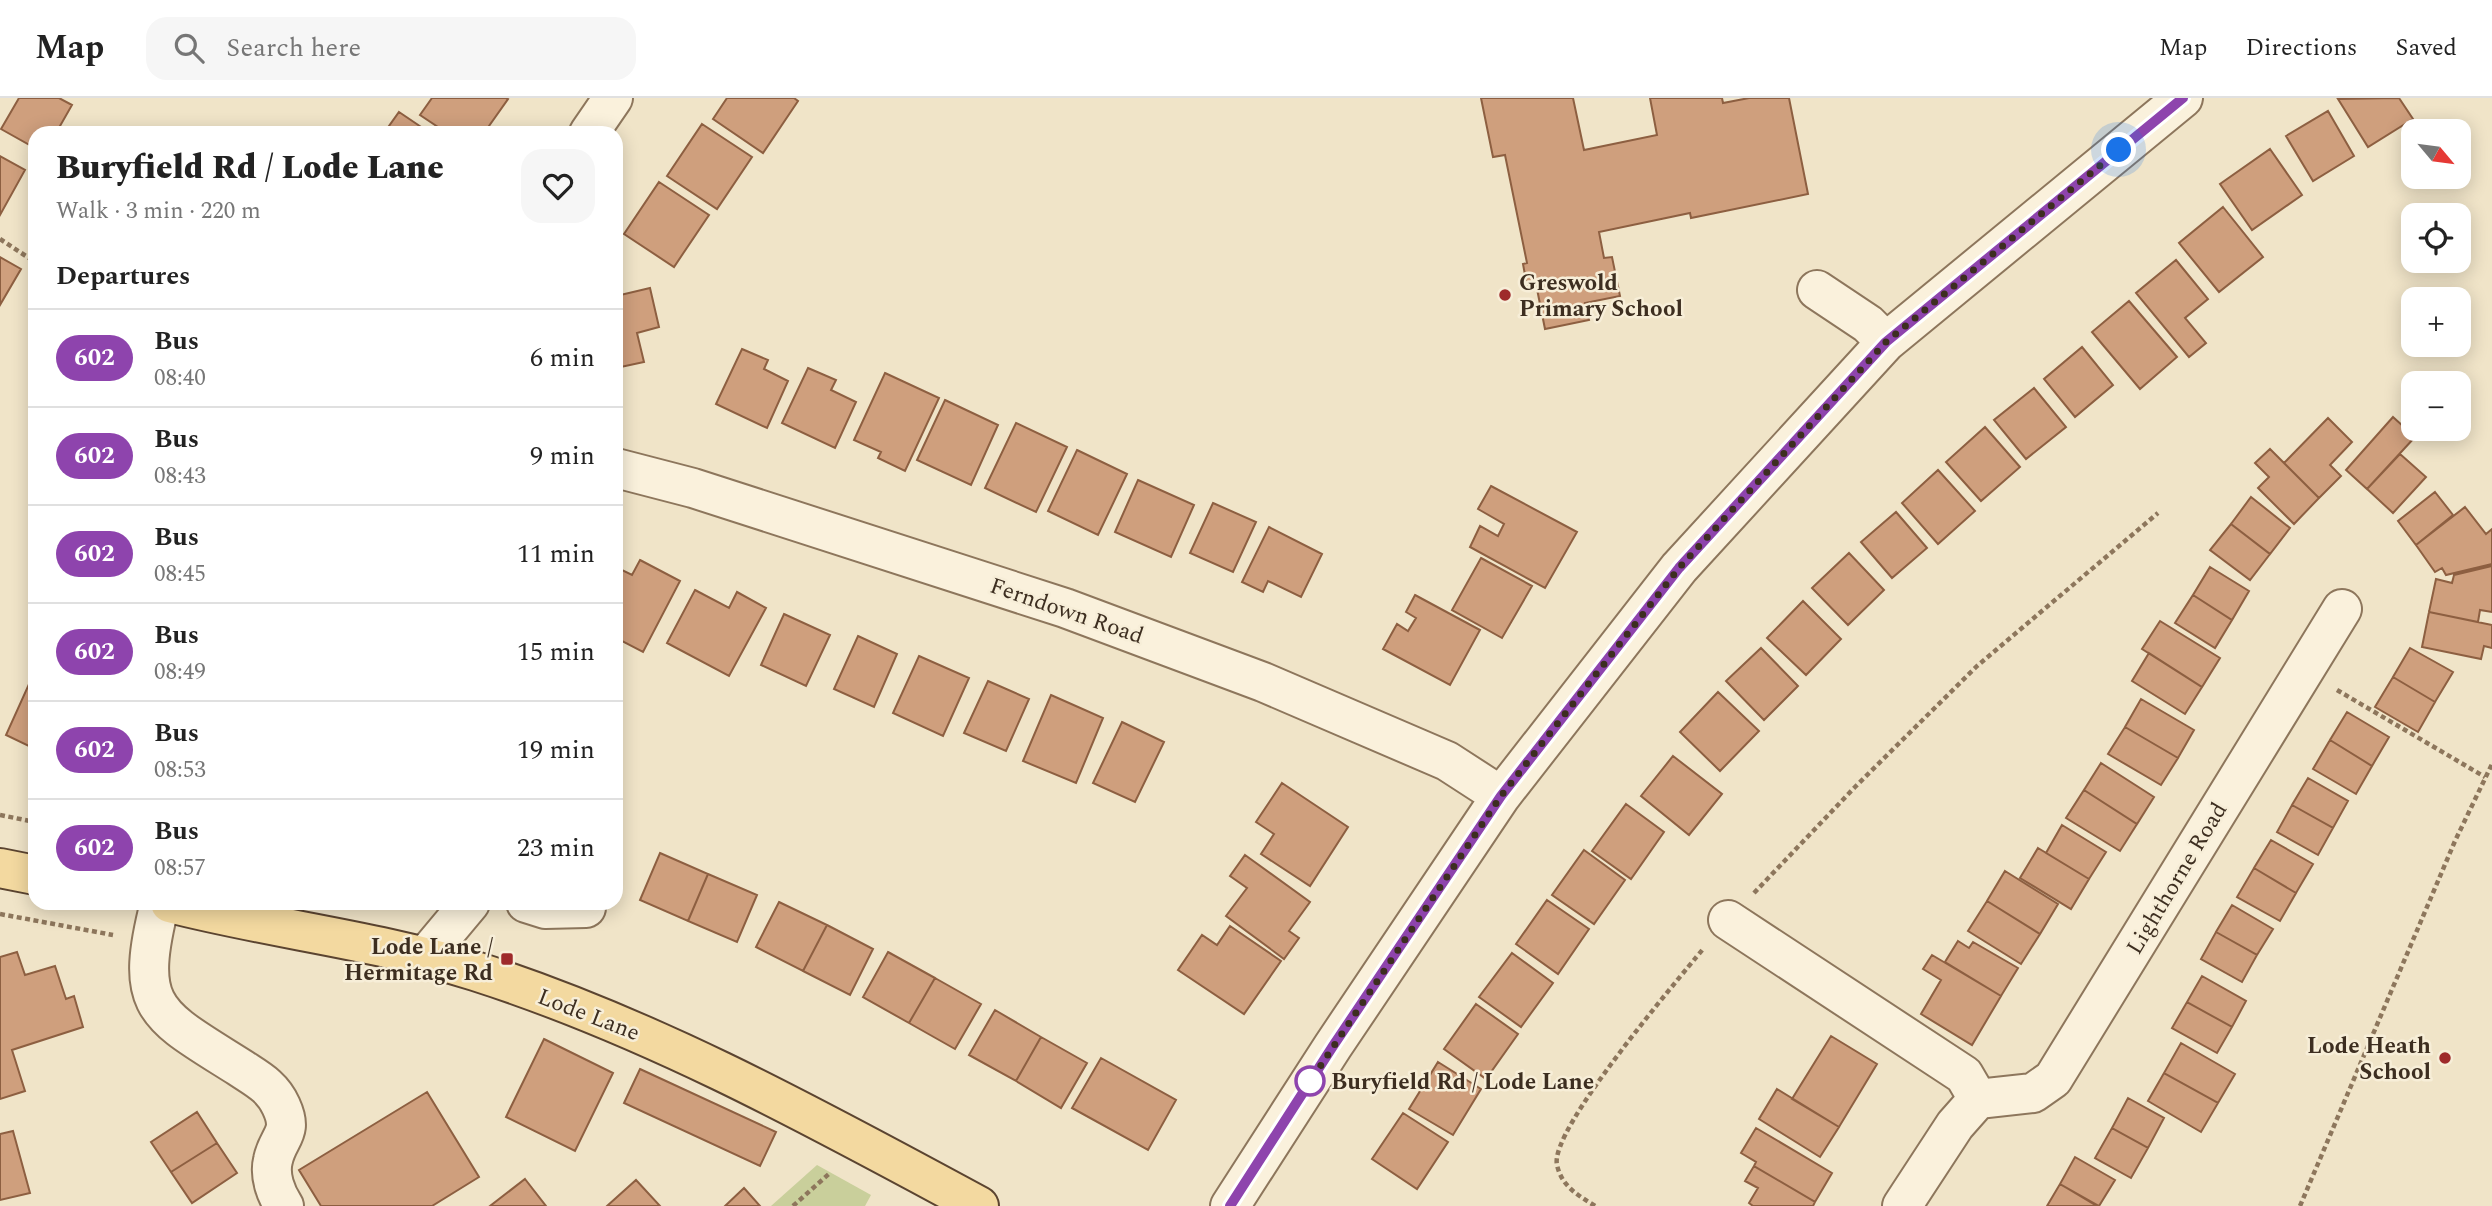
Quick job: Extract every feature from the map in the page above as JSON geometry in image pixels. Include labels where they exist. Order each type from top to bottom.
[{"type":"main road","points":[[0,868],[28,874]]},
{"type":"main road","name":"Lode Lane","points":[[202,910],[474,971],[656,1040],[760,1089],[979,1206]]},
{"type":"street","points":[[594,126],[613,98]]},
{"type":"street","points":[[1230,1206],[1333,1046],[1501,796],[1679,568],[1886,342],[2183,98]]},
{"type":"street","points":[[1817,290],[1868,324],[1886,342]]},
{"type":"street","name":"Ferndown Road","points":[[623,470],[693,488],[1078,612],[1263,682],[1447,761],[1501,796]]},
{"type":"street","name":"Lighthorne Road","points":[[1978,1099],[2033,1093],[2053,1079],[2342,609]]},
{"type":"street","points":[[158,910],[151,942],[149,983],[152,999],[175,1027],[273,1089],[286,1116],[288,1128],[272,1161],[274,1184],[284,1206]]},
{"type":"street","points":[[424,958],[464,910]]},
{"type":"street","points":[[1728,920],[1964,1075],[1978,1099],[1955,1125],[1902,1206]]},
{"type":"path","points":[[0,239],[28,257]]},
{"type":"path","points":[[1595,1206],[1566,1187],[1556,1162],[1564,1135],[1638,1026],[1728,920],[1855,787],[1977,666],[2158,513]]},
{"type":"path","points":[[2304,670],[2485,777]]},
{"type":"path","points":[[2300,1206],[2455,841],[2492,764]]},
{"type":"path","points":[[0,815],[28,821]]},
{"type":"path","points":[[0,914],[151,942]]},
{"type":"path","points":[[793,1206],[863,1143]]},
{"type":"green space","points":[[817,1165],[871,1195],[865,1206],[771,1206]]},
{"type":"building","points":[[19,98],[59,98],[72,105],[60,126],[28,126],[28,144],[1,129]]},
{"type":"building","points":[[432,98],[508,99],[489,126],[436,126],[420,115]]},
{"type":"building","points":[[727,98],[794,98],[798,101],[763,153],[713,119]]},
{"type":"building","points":[[1481,98],[1573,98],[1584,150],[1657,135],[1650,98],[1722,98],[1723,103],[1749,98],[1789,98],[1808,194],[1691,218],[1690,213],[1599,232],[1604,258],[1612,257],[1620,296],[1585,303],[1589,320],[1545,329],[1536,284],[1527,286],[1523,264],[1527,263],[1505,155],[1493,157]]},
{"type":"building","points":[[2399,98],[2413,119],[2401,119],[2401,126],[2368,147],[2338,99]]},
{"type":"building","points":[[2328,111],[2354,156],[2313,181],[2286,136]]},
{"type":"building","points":[[399,112],[420,126],[389,126]]},
{"type":"building","points":[[702,124],[752,157],[717,209],[667,176]]},
{"type":"building","points":[[2270,149],[2302,195],[2252,230],[2220,184]]},
{"type":"building","points":[[0,156],[25,170],[0,215]]},
{"type":"building","points":[[659,182],[709,215],[674,267],[624,234]]},
{"type":"building","points":[[2223,207],[2263,257],[2219,292],[2179,243]]},
{"type":"building","points":[[0,257],[21,269],[0,305]]},
{"type":"building","points":[[2176,260],[2208,299],[2185,318],[2206,343],[2189,357],[2136,293]]},
{"type":"building","points":[[650,288],[659,327],[637,333],[644,362],[623,366],[623,294]]},
{"type":"building","points":[[2129,301],[2177,357],[2140,389],[2092,332]]},
{"type":"building","points":[[2082,347],[2113,385],[2075,417],[2044,379]]},
{"type":"building","points":[[742,349],[768,360],[764,369],[788,381],[767,428],[716,404]]},
{"type":"building","points":[[808,368],[836,380],[831,390],[856,402],[835,448],[782,423]]},
{"type":"building","points":[[885,373],[939,398],[905,471],[878,458],[881,452],[854,440]]},
{"type":"building","points":[[2034,388],[2066,427],[2026,459],[1994,420]]},
{"type":"building","points":[[945,400],[998,425],[971,485],[917,460]]},
{"type":"building","points":[[2393,417],[2401,424],[2401,441],[2411,441],[2367,489],[2346,470]]},
{"type":"building","points":[[2328,418],[2352,442],[2330,465],[2341,476],[2319,498],[2284,463]]},
{"type":"building","points":[[1016,423],[1067,447],[1036,512],[985,488]]},
{"type":"building","points":[[1985,427],[2020,467],[1981,501],[1946,462]]},
{"type":"building","points":[[2270,449],[2319,498],[2294,524],[2258,488],[2269,477],[2255,463]]},
{"type":"building","points":[[1077,450],[1127,474],[1098,535],[1048,511]]},
{"type":"building","points":[[2400,454],[2426,477],[2393,513],[2367,489]]},
{"type":"building","points":[[1938,470],[1975,511],[1938,544],[1902,503]]},
{"type":"building","points":[[1138,480],[1194,505],[1171,557],[1115,532]]},
{"type":"building","points":[[1491,486],[1577,532],[1545,588],[1470,547],[1480,526],[1498,536],[1504,524],[1478,509]]},
{"type":"building","points":[[2435,492],[2453,515],[2416,545],[2398,521]]},
{"type":"building","points":[[2251,497],[2290,528],[2270,554],[2231,524]]},
{"type":"building","points":[[1213,503],[1256,522],[1233,572],[1190,553]]},
{"type":"building","points":[[2465,507],[2486,534],[2492,529],[2492,564],[2446,575],[2442,568],[2435,572],[2416,545]]},
{"type":"building","points":[[1896,512],[1927,548],[1892,578],[1861,542]]},
{"type":"building","points":[[2231,524],[2270,554],[2250,580],[2210,550]]},
{"type":"building","points":[[1269,527],[1322,554],[1301,597],[1268,581],[1263,592],[1242,582]]},
{"type":"building","points":[[1849,553],[1884,590],[1848,625],[1812,588]]},
{"type":"building","points":[[1481,558],[1532,586],[1502,638],[1452,610]]},
{"type":"building","points":[[640,560],[680,581],[643,652],[623,642],[623,570],[632,575]]},
{"type":"building","points":[[2492,566],[2492,612],[2480,610],[2478,622],[2429,612],[2436,579],[2452,583],[2454,575]]},
{"type":"building","points":[[2210,567],[2249,591],[2232,620],[2193,595]]},
{"type":"building","points":[[695,590],[729,608],[737,592],[766,608],[729,676],[667,643]]},
{"type":"building","points":[[1415,595],[1480,630],[1450,685],[1383,649],[1397,624],[1408,631],[1416,618],[1406,612]]},
{"type":"building","points":[[2193,595],[2232,620],[2215,648],[2175,623]]},
{"type":"building","points":[[1803,601],[1841,639],[1806,675],[1767,638]]},
{"type":"building","points":[[2429,612],[2492,625],[2492,648],[2484,646],[2481,659],[2422,647]]},
{"type":"building","points":[[784,614],[830,635],[806,686],[761,665]]},
{"type":"building","points":[[2160,621],[2220,658],[2202,687],[2142,649]]},
{"type":"building","points":[[858,636],[897,654],[874,707],[834,689]]},
{"type":"building","points":[[1761,648],[1798,686],[1764,720],[1726,681]]},
{"type":"building","points":[[2410,648],[2453,672],[2435,702],[2393,677]]},
{"type":"building","points":[[2149,653],[2202,687],[2185,714],[2132,681]]},
{"type":"building","points":[[919,656],[969,678],[943,736],[893,713]]},
{"type":"building","points":[[2393,677],[2435,702],[2418,732],[2375,707]]},
{"type":"building","points":[[988,681],[1029,699],[1006,751],[964,733]]},
{"type":"building","points":[[28,686],[28,746],[6,735]]},
{"type":"building","points":[[1718,692],[1759,731],[1720,771],[1680,732]]},
{"type":"building","points":[[1051,695],[1103,718],[1076,783],[1023,761]]},
{"type":"building","points":[[2141,699],[2194,730],[2178,758],[2125,727]]},
{"type":"building","points":[[2347,712],[2389,737],[2372,766],[2330,740]]},
{"type":"building","points":[[1122,722],[1164,742],[1135,802],[1093,783]]},
{"type":"building","points":[[2125,727],[2178,758],[2161,785],[2108,754]]},
{"type":"building","points":[[2330,740],[2372,766],[2356,794],[2313,769]]},
{"type":"building","points":[[1673,756],[1722,794],[1689,835],[1641,796]]},
{"type":"building","points":[[2101,763],[2154,797],[2137,824],[2084,790]]},
{"type":"building","points":[[2308,778],[2348,801],[2333,828],[2292,805]]},
{"type":"building","points":[[1282,783],[1348,827],[1310,886],[1261,854],[1274,834],[1256,822]]},
{"type":"building","points":[[2084,790],[2137,824],[2120,851],[2066,818]]},
{"type":"building","points":[[1626,804],[1664,832],[1631,879],[1592,851]]},
{"type":"building","points":[[2292,805],[2333,828],[2318,855],[2277,832]]},
{"type":"building","points":[[2062,825],[2106,852],[2089,879],[2046,853]]},
{"type":"building","points":[[2271,840],[2313,864],[2296,893],[2254,868]]},
{"type":"building","points":[[2038,848],[2089,879],[2071,909],[2020,878]]},
{"type":"building","points":[[1584,850],[1625,880],[1594,924],[1552,895]]},
{"type":"building","points":[[660,853],[708,874],[688,921],[640,900]]},
{"type":"building","points":[[1245,855],[1310,902],[1289,931],[1299,938],[1284,959],[1226,916],[1247,888],[1230,876]]},
{"type":"building","points":[[2254,868],[2296,893],[2280,921],[2237,897]]},
{"type":"building","points":[[2005,871],[2058,904],[2040,934],[1987,901]]},
{"type":"building","points":[[708,874],[757,895],[737,942],[688,921]]},
{"type":"building","points":[[1547,900],[1589,929],[1558,974],[1516,944]]},
{"type":"building","points":[[1987,901],[2040,934],[2021,964],[1968,931]]},
{"type":"building","points":[[779,902],[827,925],[803,971],[756,947]]},
{"type":"building","points":[[2232,905],[2273,929],[2257,955],[2216,932]]},
{"type":"building","points":[[827,925],[873,949],[850,995],[803,971]]},
{"type":"building","points":[[1230,926],[1281,961],[1244,1014],[1178,970],[1202,935],[1217,945]]},
{"type":"building","points":[[2216,932],[2257,955],[2242,982],[2201,959]]},
{"type":"building","points":[[1958,941],[1969,948],[1973,942],[2018,968],[2001,996],[1945,962]]},
{"type":"building","points":[[17,952],[25,975],[55,966],[66,999],[74,996],[83,1027],[12,1050],[25,1091],[0,1099],[0,957]]},
{"type":"building","points":[[888,952],[935,978],[909,1023],[863,997]]},
{"type":"building","points":[[1512,953],[1553,983],[1521,1027],[1479,997]]},
{"type":"building","points":[[1932,955],[2001,996],[1972,1045],[1921,1014],[1941,980],[1923,969]]},
{"type":"building","points":[[2202,976],[2246,1001],[2232,1027],[2187,1002]]},
{"type":"building","points":[[935,978],[981,1004],[955,1049],[909,1023]]},
{"type":"building","points":[[2187,1002],[2232,1027],[2217,1053],[2172,1028]]},
{"type":"building","points":[[1476,1004],[1518,1034],[1486,1079],[1444,1049]]},
{"type":"building","points":[[995,1010],[1041,1037],[1016,1081],[969,1055]]},
{"type":"building","points":[[1831,1036],[1877,1064],[1839,1127],[1792,1099]]},
{"type":"building","points":[[1041,1037],[1087,1063],[1061,1108],[1016,1081]]},
{"type":"building","points":[[544,1039],[613,1073],[575,1151],[506,1117]]},
{"type":"building","points":[[2181,1043],[2235,1074],[2218,1103],[2164,1073]]},
{"type":"building","points":[[1101,1058],[1176,1100],[1148,1150],[1072,1108]]},
{"type":"building","points":[[1438,1062],[1481,1089],[1453,1135],[1409,1109]]},
{"type":"building","points":[[640,1069],[776,1132],[760,1166],[624,1103]]},
{"type":"building","points":[[2164,1073],[2218,1103],[2201,1132],[2148,1101]]},
{"type":"building","points":[[1777,1089],[1839,1127],[1820,1157],[1759,1119]]},
{"type":"building","points":[[427,1092],[479,1177],[432,1206],[321,1206],[299,1170]]},
{"type":"building","points":[[2128,1098],[2164,1118],[2148,1148],[2112,1128]]},
{"type":"building","points":[[197,1112],[217,1143],[171,1172],[151,1142]]},
{"type":"building","points":[[1403,1113],[1448,1142],[1417,1189],[1372,1159]]},
{"type":"building","points":[[1756,1128],[1832,1173],[1815,1202],[1754,1166],[1756,1162],[1741,1153]]},
{"type":"building","points":[[2112,1128],[2148,1148],[2131,1178],[2095,1158]]},
{"type":"building","points":[[13,1131],[30,1193],[0,1200],[0,1134]]},
{"type":"building","points":[[217,1143],[237,1173],[192,1203],[171,1172]]},
{"type":"building","points":[[2075,1157],[2115,1180],[2099,1206],[2060,1184]]},
{"type":"building","points":[[1754,1166],[1815,1202],[1813,1206],[1753,1206],[1749,1203],[1758,1188],[1745,1181]]},
{"type":"building","points":[[525,1179],[546,1206],[490,1206]]},
{"type":"building","points":[[636,1180],[660,1206],[607,1206]]},
{"type":"building","points":[[2060,1184],[2097,1206],[2047,1206]]},
{"type":"building","points":[[744,1188],[760,1206],[725,1206]]},
{"type":"bus line","name":"602","points":[[1230,1206],[1333,1046],[1501,796],[1679,568],[1886,342],[2183,98]]},
{"type":"place","name":"Greswold Primary School","points":[[1505,295]]},
{"type":"place","name":"Lode Lane / Hermitage Rd","points":[[507,959]]},
{"type":"place","name":"Lode Heath School","points":[[2445,1058]]},
{"type":"place","name":"Buryfield Rd / Lode Lane","points":[[1310,1081]]},
{"type":"route","points":[[1310,1081],[1305,1089],[1501,796],[1679,568],[1886,342],[2119,150]]}]
